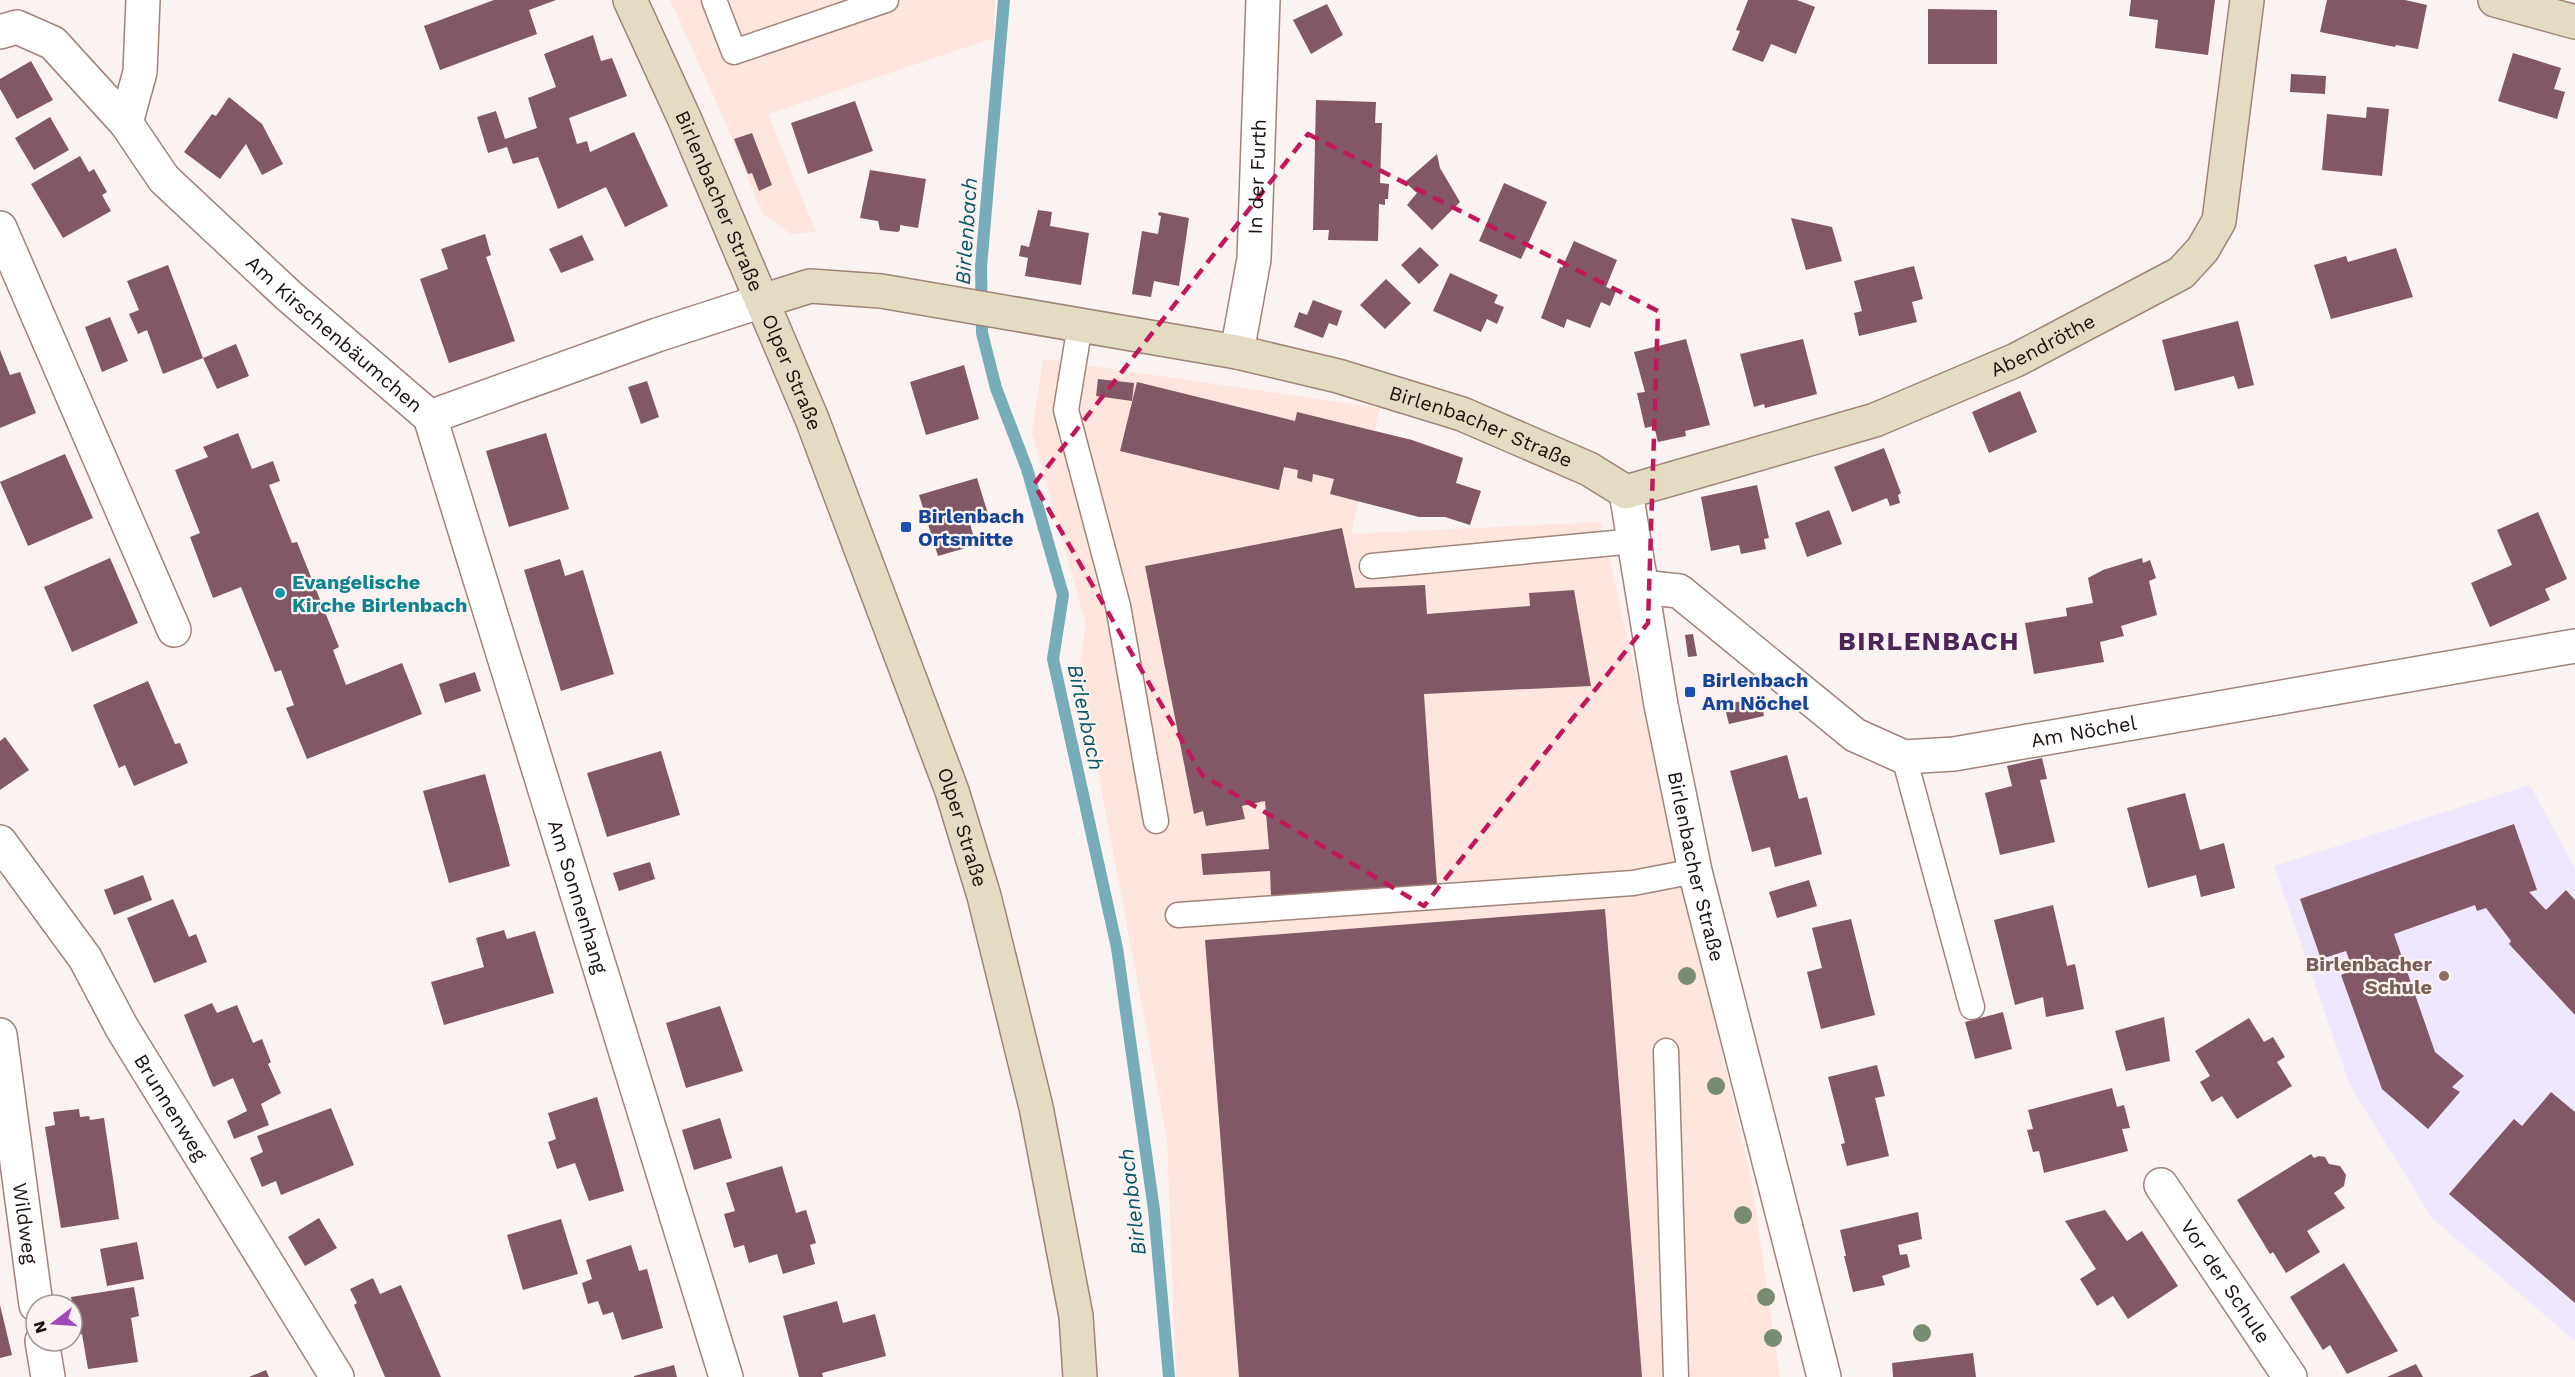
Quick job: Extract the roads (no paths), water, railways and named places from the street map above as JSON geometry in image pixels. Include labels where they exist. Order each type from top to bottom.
[{"type":"street","points":[[126,123],[140,72],[143,0]]},
{"type":"street","name":"Birlenbacher Straße","points":[[630,0],[762,301],[810,285],[881,291],[1237,352],[1338,376],[1462,414],[1588,469],[1626,492],[1661,705],[1695,871],[1824,1377]]},
{"type":"street","name":"In der Furth","points":[[1237,352],[1254,259],[1263,0]]},
{"type":"street","name":"Abendröthe","points":[[1626,492],[1875,420],[2016,360],[2181,273],[2203,249],[2219,222],[2247,0]]},
{"type":"street","points":[[2495,0],[2575,22]]},
{"type":"street","name":"Am Kirschenbäumchen","points":[[0,32],[17,27],[53,43],[126,123],[164,179],[290,296],[430,417],[657,334],[762,301]]},
{"type":"street","points":[[0,228],[174,630]]},
{"type":"street","name":"Olper Straße","points":[[762,301],[812,419],[913,685],[952,791],[984,896],[1036,1107],[1076,1316],[1080,1377]]},
{"type":"street","name":"Am Sonnenhang","points":[[430,417],[726,1377]]},
{"type":"street","name":"Am Nöchel","points":[[1642,587],[1679,591],[1855,735],[1904,757],[1954,754],[2575,646]]},
{"type":"street","name":"Brunnenweg","points":[[2,854],[85,958],[122,1028],[337,1377]]},
{"type":"street","name":"Wildweg","points":[[0,1035],[34,1293]]},
{"type":"street","name":"Vor der Schule","points":[[2161,1185],[2290,1377]]},
{"type":"street","points":[[44,1353],[48,1377]]},
{"type":"lane","points":[[714,0],[734,52],[886,0]]},
{"type":"lane","points":[[1080,325],[1066,410],[1118,606],[1156,821]]},
{"type":"lane","points":[[1372,566],[1635,541]]},
{"type":"lane","points":[[1904,757],[1972,1007]]},
{"type":"lane","points":[[1178,915],[1634,884],[1695,871]]},
{"type":"lane","points":[[1666,1051],[1676,1377]]},
{"type":"waterway","name":"Birlenbach","points":[[1004,0],[981,267],[982,333],[996,388],[1027,469],[1063,595],[1053,659],[1117,948],[1154,1210],[1169,1377]]},
{"type":"place","name":"Birlenbach Ortsmitte","points":[[906,527]]},
{"type":"place","name":"Evangelische Kirche Birlenbach","points":[[280,593]]},
{"type":"place","name":"Birlenbach Am Nöchel","points":[[1690,692]]},
{"type":"place","name":"Birlenbacher Schule","points":[[2444,976]]},
{"type":"district","name":"BIRLENBACH","points":[[1929,641]]}]
